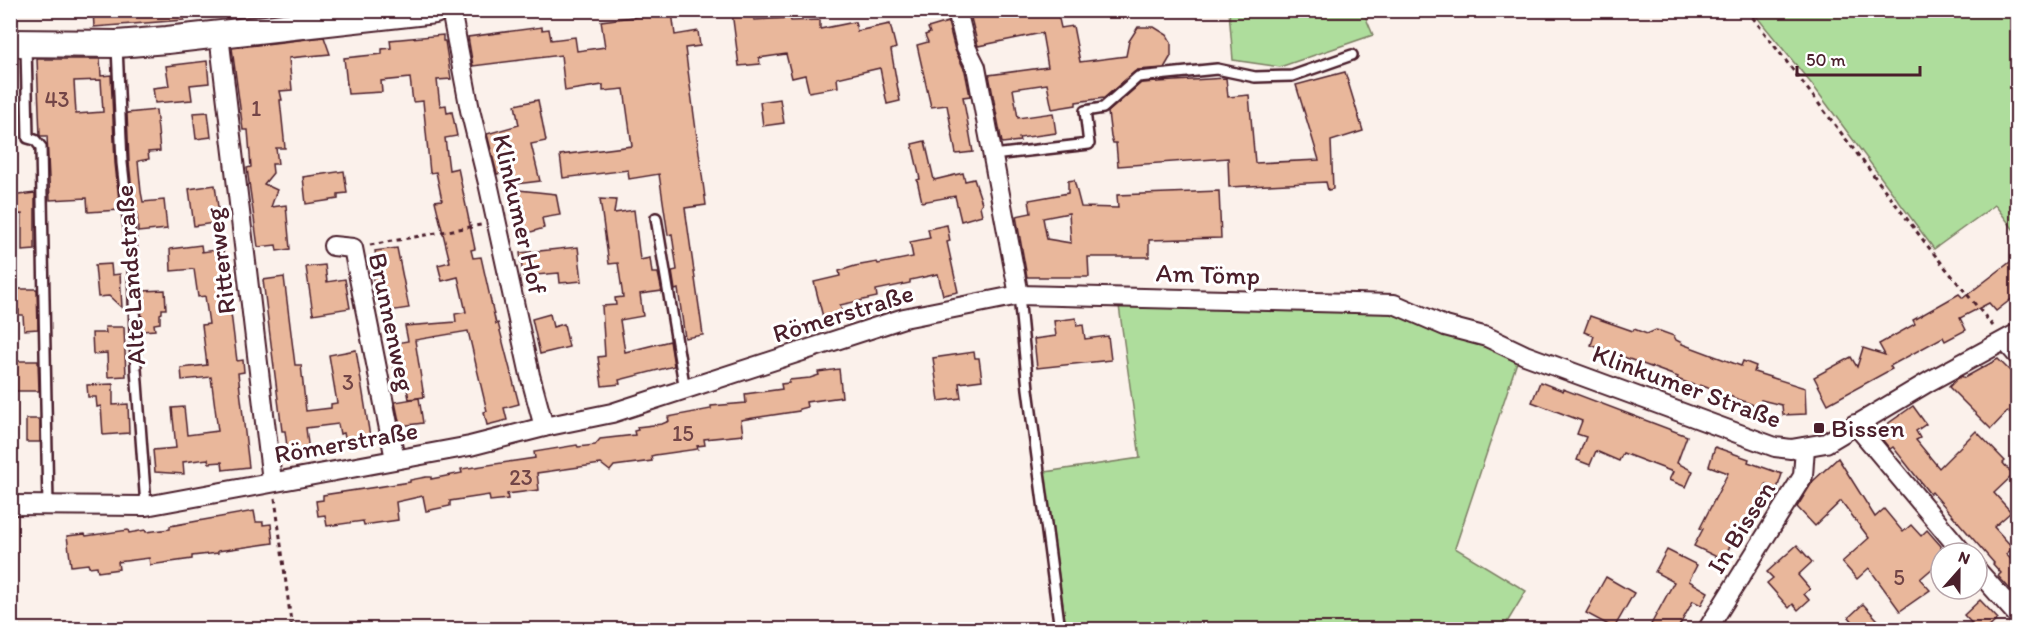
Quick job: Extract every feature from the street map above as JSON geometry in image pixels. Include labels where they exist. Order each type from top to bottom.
[{"type":"main road","points":[[18,43],[117,44],[219,35],[327,17],[435,10]]},
{"type":"street","name":"Klinkumer Hof","points":[[451,10],[470,110],[530,375],[544,427]]},
{"type":"street","points":[[957,10],[966,46],[976,67],[1019,295]]},
{"type":"street","name":"Ritterweg","points":[[219,35],[272,481]]},
{"type":"street","name":"Brunnenweg","points":[[333,246],[353,248],[395,459]]},
{"type":"street","name":"Römerstraße","points":[[10,505],[146,506],[470,446],[612,413],[904,318],[1019,295]]},
{"type":"street","name":"Am Tömp","points":[[1019,295],[1394,304]]},
{"type":"street","name":"Klinkumer Straße","points":[[1394,304],[1445,326],[1487,337],[1525,355],[1775,447],[1791,449],[1826,442],[2011,337]]},
{"type":"street","points":[[2011,337],[2018,356]]},
{"type":"street","points":[[1855,424],[1952,541]]},
{"type":"street","name":"In Bissen","points":[[1707,630],[1803,476],[1805,447]]},
{"type":"street","points":[[1989,583],[2018,616]]},
{"type":"lane","points":[[18,43],[28,138],[35,140],[41,147],[48,506]]},
{"type":"lane","name":"Alte Landstraße","points":[[117,44],[122,163],[133,263],[136,369],[146,506]]},
{"type":"lane","points":[[993,155],[1089,144],[1084,111],[1103,108],[1138,77],[1217,69],[1255,77],[1292,76],[1352,56]]},
{"type":"lane","points":[[656,218],[685,390]]},
{"type":"lane","points":[[1019,295],[1028,389],[1060,630]]},
{"type":"path","points":[[1748,10],[1930,249],[2011,337]]},
{"type":"path","points":[[353,248],[496,222]]},
{"type":"path","points":[[272,481],[292,630]]},
{"type":"green space","points":[[1229,11],[1363,11],[1373,35],[1280,67],[1233,60]]},
{"type":"green space","points":[[1752,11],[2017,11],[2017,234],[1995,205],[1934,249],[1814,87]]},
{"type":"green space","points":[[1119,306],[1330,309],[1391,314],[1518,359],[1455,548],[1526,591],[1503,629],[1066,629],[1045,472],[1140,458]]},
{"type":"building","points":[[93,10],[184,10],[184,20],[94,27]]},
{"type":"building","points":[[753,10],[754,20],[790,18],[791,21],[820,20],[820,29],[855,22],[857,31],[890,24],[896,48],[891,50],[900,101],[887,104],[880,68],[837,78],[838,87],[809,92],[805,75],[792,78],[786,54],[759,58],[760,64],[739,66],[732,12]]},
{"type":"building","points":[[969,10],[1057,10],[1061,28],[1073,26],[1080,62],[1126,56],[1129,41],[1138,27],[1154,27],[1167,35],[1171,42],[1171,56],[1164,68],[1137,70],[1104,98],[1076,102],[1076,105],[1052,109],[1047,84],[1013,89],[1018,118],[1053,113],[1056,133],[1019,138],[1020,141],[1002,143],[989,75],[1048,67],[1042,33],[978,46]]},
{"type":"building","points":[[672,12],[675,35],[698,31],[700,46],[685,48],[706,205],[685,208],[703,335],[685,338],[678,289],[675,290],[672,271],[677,270],[672,234],[668,235],[659,174],[629,179],[628,170],[563,178],[560,155],[632,146],[624,89],[603,91],[603,85],[565,91],[561,55],[473,66],[468,37],[542,27],[542,30],[549,29],[551,40],[575,37],[577,51],[605,47],[601,21]]},
{"type":"building","points":[[948,22],[955,50],[965,71],[970,96],[963,97],[973,152],[956,154],[947,105],[931,107],[917,45],[928,42],[925,35],[930,33],[928,28]]},
{"type":"building","points":[[443,35],[451,79],[437,80],[440,106],[446,105],[447,113],[452,112],[457,136],[445,138],[449,170],[458,168],[475,249],[471,250],[473,258],[481,257],[496,324],[498,323],[519,404],[504,408],[507,420],[487,425],[484,412],[487,411],[468,331],[415,340],[424,397],[409,399],[403,368],[394,369],[390,344],[408,341],[405,326],[456,322],[455,314],[466,312],[458,277],[442,281],[438,265],[450,262],[435,201],[442,200],[436,172],[430,173],[423,101],[413,102],[410,78],[381,81],[382,92],[348,94],[344,58],[382,54],[382,49],[391,48],[390,40]]},
{"type":"building","points":[[324,37],[330,54],[289,58],[292,90],[280,91],[285,148],[276,148],[278,164],[272,164],[273,173],[264,184],[277,190],[271,207],[286,205],[290,249],[277,251],[276,245],[258,247],[247,168],[251,167],[248,130],[243,130],[232,48]]},
{"type":"building","points":[[37,59],[100,59],[101,76],[111,75],[115,163],[120,210],[88,212],[87,198],[50,200],[47,136],[40,136]],"holes":[[[101,80],[103,112],[76,114],[74,81]]]},
{"type":"building","points":[[207,61],[209,83],[190,85],[192,100],[155,103],[153,88],[169,86],[166,66]]},
{"type":"building","points":[[1345,72],[1363,131],[1331,141],[1333,189],[1328,190],[1326,182],[1229,187],[1228,158],[1118,166],[1116,143],[1113,143],[1111,137],[1108,112],[1141,83],[1226,78],[1228,97],[1249,95],[1255,163],[1319,160],[1296,85]]},
{"type":"building","points":[[780,99],[784,123],[763,126],[760,102]]},
{"type":"building","points":[[538,100],[546,141],[531,144],[540,181],[508,185],[505,172],[497,174],[487,134],[519,125],[515,105]]},
{"type":"building","points":[[156,110],[160,151],[148,152],[149,159],[138,161],[143,202],[164,200],[167,229],[138,232],[137,210],[134,210],[129,162],[127,113]]},
{"type":"building","points":[[208,112],[211,137],[196,139],[193,113]]},
{"type":"building","points":[[925,141],[934,180],[963,173],[965,181],[974,179],[982,203],[980,206],[982,215],[961,221],[955,196],[922,202],[917,180],[920,179],[912,144]]},
{"type":"building","points":[[344,171],[347,193],[338,194],[338,199],[306,204],[303,177]]},
{"type":"building","points":[[1074,180],[1081,207],[1118,208],[1117,195],[1219,191],[1221,238],[1149,240],[1149,257],[1088,257],[1089,277],[1027,277],[1016,216],[1031,213],[1029,200],[1068,193],[1068,181]],"holes":[[[1069,213],[1071,243],[1047,239],[1043,218]]]},
{"type":"building","points":[[215,185],[220,222],[194,226],[189,189]]},
{"type":"building","points":[[509,189],[556,194],[560,215],[542,218],[544,228],[518,236]]},
{"type":"building","points":[[35,193],[35,250],[22,251],[22,214],[10,215],[10,196]]},
{"type":"building","points":[[600,199],[616,200],[614,213],[634,210],[640,260],[650,258],[652,273],[658,273],[662,291],[640,294],[643,316],[620,320],[625,352],[670,341],[674,366],[619,380],[620,384],[602,386],[598,357],[605,356],[602,306],[616,305],[615,298],[623,297],[618,263],[609,264]]},
{"type":"building","points":[[947,225],[950,241],[947,242],[958,292],[943,295],[938,274],[876,290],[877,297],[840,305],[842,312],[823,317],[814,282],[840,276],[839,271],[855,266],[913,257],[910,242],[930,238],[928,229]]},
{"type":"building","points":[[201,245],[202,252],[223,249],[237,361],[243,360],[244,372],[238,373],[249,467],[223,470],[222,462],[209,463],[208,459],[183,462],[184,474],[155,472],[153,450],[176,448],[172,408],[184,407],[187,435],[218,431],[211,377],[182,380],[181,368],[207,365],[202,325],[209,324],[205,296],[198,297],[194,269],[171,271],[170,249]]},
{"type":"building","points":[[578,247],[582,281],[560,283],[559,273],[523,276],[520,253]]},
{"type":"building","points":[[397,248],[409,308],[383,312],[378,284],[374,285],[372,273],[378,272],[375,251]]},
{"type":"building","points":[[2018,256],[2018,294],[1996,311],[1989,303],[1960,318],[1966,330],[1945,341],[1943,337],[1890,366],[1892,369],[1828,404],[1814,377],[1851,357],[1857,367],[1863,348],[1885,355],[1879,344],[1915,324],[1913,320],[1959,294],[1963,298]]},
{"type":"building","points":[[111,264],[112,275],[120,274],[122,308],[109,296],[98,297],[95,265]]},
{"type":"building","points":[[325,265],[327,282],[345,279],[350,308],[313,314],[306,267]]},
{"type":"building","points":[[284,277],[295,365],[301,365],[306,411],[331,408],[331,404],[337,403],[329,355],[356,350],[371,443],[347,447],[344,433],[340,434],[338,424],[306,428],[309,452],[288,454],[285,431],[282,431],[263,280]]},
{"type":"building","points":[[10,289],[37,289],[38,329],[24,330],[23,315],[19,315],[19,310],[10,310]]},
{"type":"building","points":[[165,290],[166,309],[162,309],[160,323],[154,324],[155,330],[142,331],[141,291]]},
{"type":"building","points":[[550,314],[553,327],[564,324],[569,347],[540,354],[532,319]]},
{"type":"building","points":[[1590,316],[1647,334],[1656,330],[1660,331],[1674,336],[1682,344],[1741,366],[1743,361],[1756,366],[1754,372],[1805,388],[1806,414],[1783,415],[1782,405],[1761,400],[1759,407],[1677,379],[1678,377],[1591,345],[1594,336],[1584,332]]},
{"type":"building","points":[[1076,318],[1077,326],[1083,325],[1085,339],[1108,336],[1111,360],[1037,368],[1034,339],[1056,336],[1054,321]]},
{"type":"building","points":[[105,327],[124,327],[126,376],[108,377],[107,353],[93,354],[92,333],[106,333]]},
{"type":"building","points":[[974,352],[975,358],[979,358],[982,380],[959,383],[961,398],[939,401],[933,358]]},
{"type":"building","points":[[1998,359],[2018,379],[2018,420],[2008,411],[1991,429],[1949,387],[1962,376],[1964,378]]},
{"type":"building","points":[[13,361],[38,361],[39,391],[14,391]]},
{"type":"building","points":[[839,369],[842,397],[806,402],[807,407],[799,411],[741,420],[743,435],[704,439],[705,445],[697,446],[698,449],[651,456],[652,461],[614,466],[610,471],[601,464],[537,473],[539,490],[507,494],[508,499],[490,501],[489,495],[450,501],[450,506],[426,511],[423,496],[396,502],[398,520],[364,525],[363,521],[327,526],[325,515],[318,516],[316,501],[323,500],[323,495],[462,473],[461,469],[535,458],[534,452],[577,445],[578,447],[595,445],[600,439],[635,435],[634,431],[638,430],[637,427],[662,424],[669,421],[668,417],[711,409],[711,406],[746,403],[745,394],[782,389],[781,384],[789,383],[789,380],[810,378],[819,375],[818,372]]},
{"type":"building","points":[[1540,382],[1687,436],[1677,463],[1693,471],[1686,487],[1669,480],[1673,472],[1623,453],[1619,461],[1596,451],[1590,465],[1577,460],[1586,437],[1577,434],[1582,421],[1532,402]]},
{"type":"building","points":[[113,384],[113,405],[128,404],[129,433],[103,435],[101,406],[97,407],[96,397],[88,397],[87,385]]},
{"type":"building","points":[[419,398],[423,423],[400,426],[395,402]]},
{"type":"building","points":[[1913,406],[1926,424],[1916,431],[1920,438],[1916,440],[1939,468],[1976,431],[2005,461],[2003,463],[2013,475],[1994,493],[2011,512],[1994,527],[2013,548],[2006,554],[2018,567],[2018,598],[1998,576],[2001,573],[1989,557],[1989,541],[1975,541],[1932,492],[1930,494],[1893,447],[1890,449],[1876,432]]},
{"type":"building","points":[[26,419],[40,419],[40,442],[26,442]]},
{"type":"building","points":[[1715,447],[1782,474],[1777,489],[1766,485],[1759,506],[1747,529],[1740,526],[1723,560],[1694,546],[1703,529],[1700,528],[1728,473],[1709,466]]},
{"type":"building","points":[[1838,458],[1875,517],[1884,509],[1903,532],[1911,525],[1921,536],[1927,530],[1937,541],[1929,541],[1929,571],[1920,579],[1929,591],[1900,611],[1869,568],[1857,579],[1842,562],[1869,538],[1841,501],[1815,526],[1797,507],[1813,481]]},
{"type":"building","points":[[254,511],[256,522],[263,522],[263,525],[271,524],[273,543],[218,551],[218,553],[192,556],[192,559],[150,565],[149,558],[118,562],[119,569],[98,572],[97,566],[89,567],[88,564],[71,566],[67,536],[85,534],[86,536],[128,530],[129,533],[170,529],[170,526]]},
{"type":"building","points":[[1797,545],[1812,562],[1798,575],[1810,589],[1804,594],[1809,600],[1798,610],[1793,604],[1789,608],[1767,583],[1773,578],[1767,572]]},
{"type":"building","points":[[1667,550],[1697,565],[1689,581],[1708,592],[1701,605],[1693,601],[1677,630],[1648,630],[1674,582],[1655,572]]},
{"type":"building","points":[[1606,577],[1634,593],[1614,628],[1586,613]]},
{"type":"building","points":[[1981,601],[1998,619],[1986,630],[1978,630],[1964,615]]},
{"type":"building","points":[[1863,604],[1887,630],[1860,630],[1849,617]]},
{"type":"place","name":"Bissen","points":[[1819,428]]}]
